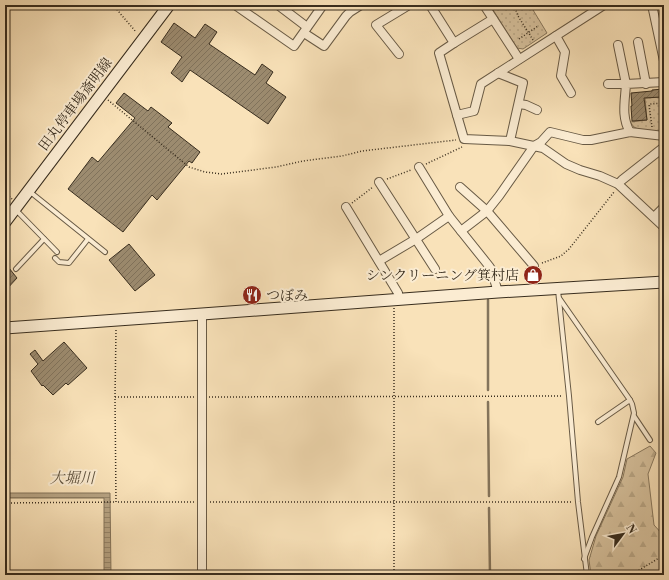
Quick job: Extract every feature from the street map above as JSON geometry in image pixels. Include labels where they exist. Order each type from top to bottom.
[{"type":"street","name":"田丸停車場斎明線","points":[[5,222],[169,5]]},
{"type":"street","points":[[235,5],[294,46],[323,5]]},
{"type":"street","points":[[278,5],[324,46],[346,16],[362,5]]},
{"type":"street","points":[[398,54],[376,25],[409,5]]},
{"type":"street","points":[[430,5],[454,43]]},
{"type":"street","points":[[484,5],[519,59]]},
{"type":"street","points":[[457,115],[474,111],[480,84],[604,5]]},
{"type":"street","points":[[652,5],[664,57]]},
{"type":"street","points":[[493,19],[439,53],[464,139],[510,141],[543,148],[566,164],[618,184],[664,227]]},
{"type":"street","points":[[556,36],[565,52],[561,76],[571,93]]},
{"type":"street","points":[[638,42],[646,84]]},
{"type":"street","points":[[618,45],[626,84],[624,117],[626,126],[630,132]]},
{"type":"street","points":[[498,73],[523,83],[510,141]]},
{"type":"street","points":[[608,84],[646,84],[664,82]]},
{"type":"street","points":[[519,104],[526,105],[537,110]]},
{"type":"street","points":[[461,231],[487,211],[500,196],[534,146],[541,142],[550,132],[582,140],[592,140],[630,132],[664,136]]},
{"type":"street","points":[[618,184],[664,147]]},
{"type":"street","points":[[419,167],[449,216],[491,269],[498,292]]},
{"type":"street","points":[[379,182],[435,269]]},
{"type":"street","points":[[460,187],[487,211],[534,266]]},
{"type":"street","points":[[346,207],[398,293],[396,300]]},
{"type":"street","points":[[654,217],[664,207]]},
{"type":"street","points":[[379,261],[416,239],[449,216]]},
{"type":"street","points":[[5,328],[498,292],[558,294],[664,282]]},
{"type":"street","points":[[202,314],[198,502],[202,575]]},
{"type":"lane","points":[[28,191],[105,252]]},
{"type":"lane","points":[[15,209],[57,252]]},
{"type":"lane","points":[[16,269],[44,239]]},
{"type":"lane","points":[[55,258],[59,262],[69,263],[88,239]]},
{"type":"lane","points":[[558,294],[578,502],[587,575]]},
{"type":"lane","points":[[558,294],[630,400],[634,409],[634,416],[619,477],[592,537],[584,559]]},
{"type":"lane","points":[[598,422],[630,400]]},
{"type":"lane","points":[[634,416],[650,440]]},
{"type":"path","points":[[113,5],[142,40]]},
{"type":"path","points":[[514,5],[518,16],[538,47]]},
{"type":"path","points":[[519,39],[538,26]]},
{"type":"path","points":[[102,95],[190,167],[204,172],[222,174],[276,167],[304,161],[342,156],[362,151],[464,139],[465,146],[419,167],[379,182],[346,207]]},
{"type":"path","points":[[652,128],[649,105],[664,103]]},
{"type":"path","points":[[534,266],[562,256],[616,190],[618,184]]},
{"type":"path","points":[[394,575],[394,396],[396,300]]},
{"type":"path","points":[[116,320],[116,502]]},
{"type":"path","points":[[115,397],[569,396]]},
{"type":"path","points":[[5,503],[578,502]]},
{"type":"path","points":[[8,503],[8,575]]},
{"type":"path","points":[[631,575],[664,555]]},
{"type":"green space","points":[[490,5],[530,5],[547,33],[523,49],[517,48]]},
{"type":"green space","points":[[664,97],[664,133],[640,130],[634,127],[630,122],[647,120],[645,98]]},
{"type":"green space","points":[[650,446],[656,453],[648,474],[654,525],[664,536],[664,575],[591,575],[589,560],[596,536],[623,477],[627,459]]},
{"type":"shaded area","points":[[5,493],[110,493],[111,575],[104,575],[104,498],[5,498]]},
{"type":"building","points":[[174,23],[195,38],[205,24],[217,32],[209,44],[255,75],[262,64],[273,72],[266,83],[286,97],[268,124],[190,70],[182,82],[171,73],[182,57],[161,42]]},
{"type":"building","points":[[663,89],[664,95],[661,95],[661,97],[644,98],[647,120],[632,121],[631,93]]},
{"type":"building","points":[[124,93],[148,111],[151,107],[172,123],[168,127],[200,152],[192,163],[189,161],[157,200],[152,195],[123,232],[68,189],[92,157],[98,162],[135,118],[116,103]]},
{"type":"building","points":[[129,244],[155,275],[135,291],[109,260]]},
{"type":"building","points":[[5,263],[17,278],[5,291]]},
{"type":"building","name":"つぼみ","points":[[252,287],[259,299],[252,303],[244,292]]},
{"type":"building","points":[[64,342],[87,368],[68,385],[66,383],[53,395],[43,385],[42,386],[31,371],[38,364],[30,354],[35,350],[43,361]]},
{"type":"waterway","points":[[488,300],[488,390]]},
{"type":"waterway","points":[[488,402],[489,496]]},
{"type":"waterway","points":[[489,508],[490,575]]},
{"type":"place","name":"シンクリーニング箕村店","points":[[533,275]]},
{"type":"place","name":"つぼみ","points":[[252,295]]},
{"type":"water label","name":"大堀川","points":[[72,478]]}]
